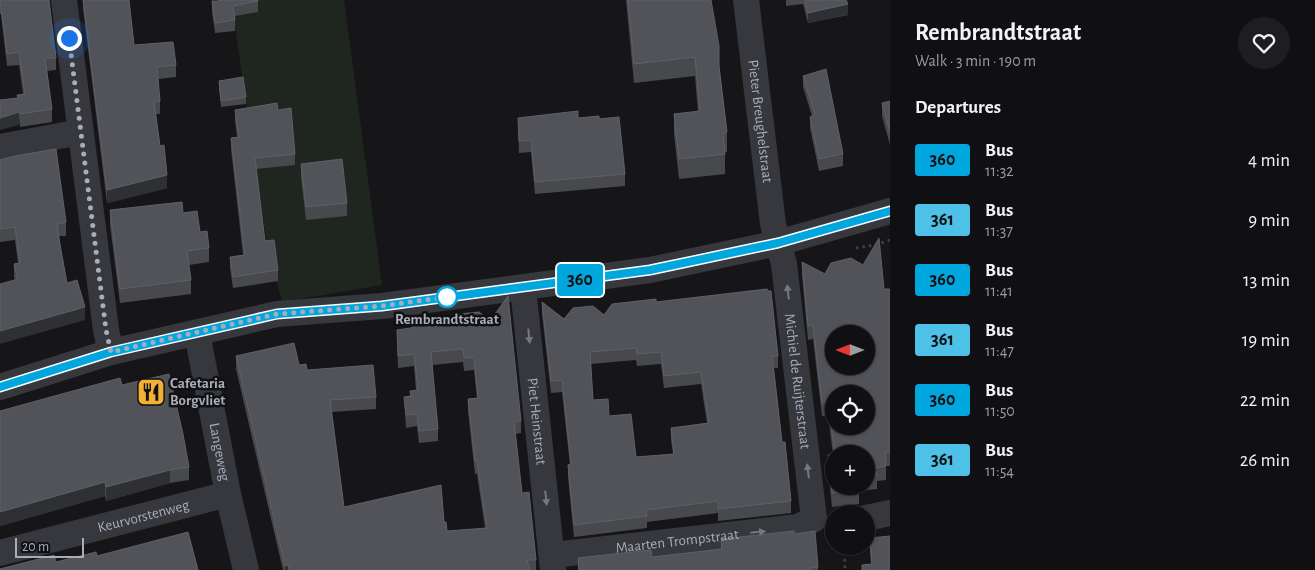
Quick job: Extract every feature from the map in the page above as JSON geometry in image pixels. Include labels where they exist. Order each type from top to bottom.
[{"type":"street","points":[[64,0],[106,330],[111,352]]},
{"type":"street","name":"Pieter Breughelstraat","points":[[746,0],[773,224],[778,243]]},
{"type":"street","points":[[0,147],[80,132]]},
{"type":"street","points":[[0,387],[111,352],[277,314],[382,306],[650,270],[778,243],[890,211]]},
{"type":"street","name":"Michiel de Ruijterstraat","points":[[778,243],[784,264],[824,520]]},
{"type":"street","name":"Piet Heinstraat","points":[[523,288],[553,562]]},
{"type":"street","name":"Langeweg","points":[[197,333],[228,494],[246,570]]},
{"type":"street","name":"Keurvorstenweg","points":[[0,553],[228,494]]},
{"type":"street","points":[[875,516],[890,514]]},
{"type":"street","name":"Maarten Trompstraat","points":[[553,562],[798,527],[824,520]]},
{"type":"path","points":[[844,555],[845,570]]},
{"type":"shaded area","points":[[231,0],[344,0],[382,285],[282,302],[267,244]]},
{"type":"building","points":[[0,0],[49,0],[56,58],[45,58],[52,109],[20,114],[19,112],[0,118],[0,100],[18,98],[17,95],[25,94],[19,52],[7,54]]},
{"type":"building","points":[[83,0],[129,0],[134,45],[173,42],[176,65],[157,67],[160,101],[154,102],[160,146],[164,145],[167,175],[107,190]]},
{"type":"building","points":[[628,0],[711,0],[719,46],[719,66],[727,132],[723,133],[725,154],[679,159],[674,114],[700,111],[695,57],[634,64]]},
{"type":"building","points":[[805,0],[846,0],[848,4],[808,13]]},
{"type":"building","points":[[212,1],[258,1],[233,6],[235,20],[215,23]]},
{"type":"building","points":[[826,69],[843,154],[819,159],[810,117],[815,115],[803,76]]},
{"type":"building","points":[[243,77],[246,97],[221,101],[219,81]]},
{"type":"building","points":[[890,101],[890,132],[882,103]]},
{"type":"building","points":[[277,103],[278,110],[291,108],[295,154],[255,158],[265,241],[274,240],[278,270],[233,277],[230,257],[245,255],[231,138],[239,137],[235,110]]},
{"type":"building","points":[[578,111],[578,118],[599,116],[599,119],[619,117],[625,174],[535,182],[531,140],[519,141],[518,118]]},
{"type":"building","points":[[56,149],[66,222],[57,224],[60,245],[67,283],[77,280],[85,307],[0,331],[0,284],[18,279],[14,264],[20,263],[15,227],[0,229],[0,160]]},
{"type":"building","points":[[342,159],[347,203],[306,207],[301,164]]},
{"type":"building","points":[[182,202],[183,213],[197,211],[200,232],[207,231],[209,248],[187,251],[191,280],[120,289],[110,210]]},
{"type":"building","points":[[879,238],[884,289],[890,289],[890,452],[885,452],[886,466],[875,468],[875,445],[834,445],[832,435],[875,435],[875,385],[825,385],[825,403],[822,403],[813,325],[808,326],[802,262],[825,274],[831,263],[851,258],[863,265]]},
{"type":"building","points":[[767,289],[771,291],[778,356],[772,356],[782,442],[785,442],[791,501],[718,509],[718,501],[646,510],[647,516],[574,525],[568,465],[571,464],[562,380],[551,381],[542,302],[564,319],[573,308],[593,306],[604,315],[612,304],[656,299],[656,302]],"holes":[[[636,348],[637,354],[661,352],[664,376],[701,372],[709,423],[671,428],[674,454],[636,457],[631,414],[609,416],[608,399],[593,400],[590,352]]]},
{"type":"building","points":[[508,296],[521,421],[514,421],[522,493],[529,492],[536,560],[527,560],[530,570],[290,570],[288,565],[285,566],[236,356],[294,343],[299,365],[306,364],[307,370],[373,365],[376,397],[330,400],[344,507],[441,485],[444,522],[446,522],[447,531],[487,528],[477,461],[475,461],[468,399],[478,398],[474,357],[464,358],[463,349],[431,352],[438,429],[419,431],[417,414],[406,415],[404,397],[411,396],[410,391],[418,390],[414,354],[398,356],[397,330],[411,328],[420,319],[440,316],[450,325],[459,314],[479,312],[490,321]]},
{"type":"building","points":[[169,374],[189,467],[170,470],[106,487],[105,482],[0,512],[0,411],[120,378],[122,385]]},
{"type":"building","points":[[794,531],[795,534],[815,531],[818,567],[810,568],[810,570],[579,570],[578,558],[651,550],[652,557],[722,549],[721,539]]},
{"type":"building","points":[[188,532],[198,570],[0,570],[54,555],[56,562],[96,552],[97,556]]},
{"type":"building","points":[[890,536],[890,570],[862,570],[862,565],[872,564],[871,555],[875,555],[875,538]]},
{"type":"bus line","name":"360","points":[[0,387],[111,352],[277,314],[382,306],[650,270],[778,243],[890,211]]},
{"type":"place","name":"Rembrandtstraat","points":[[447,297]]},
{"type":"place","name":"Cafetaria Borgvliet","points":[[151,392]]},
{"type":"route","points":[[69,38],[106,330],[111,352],[277,314],[382,306],[447,297]]}]
